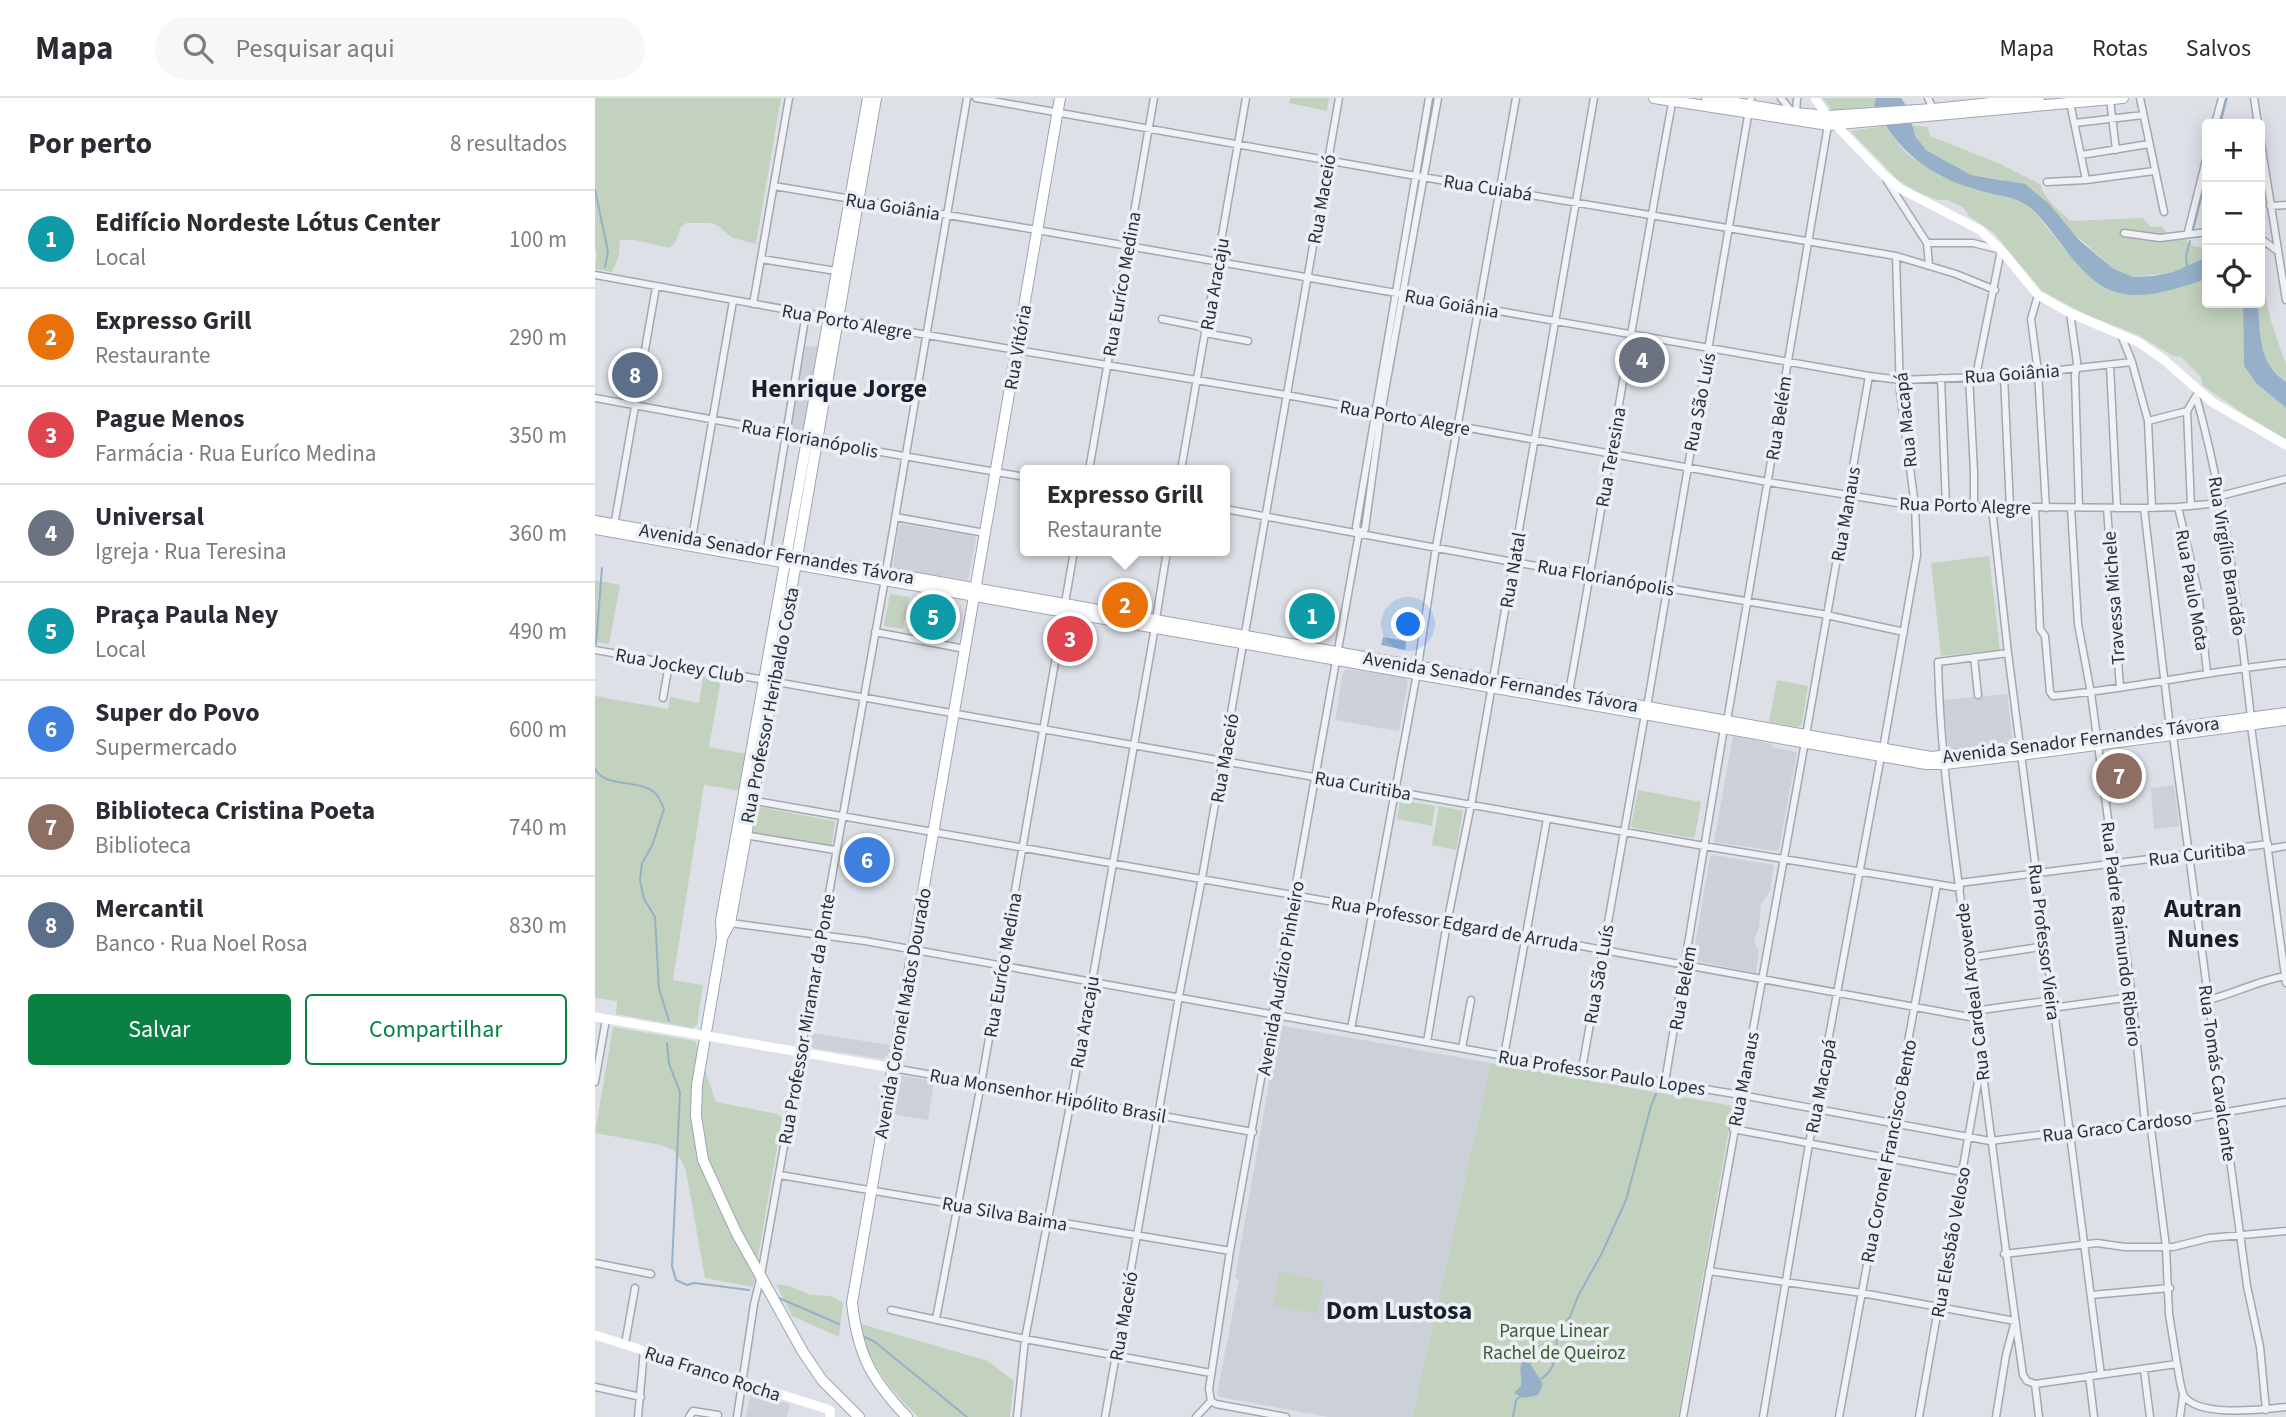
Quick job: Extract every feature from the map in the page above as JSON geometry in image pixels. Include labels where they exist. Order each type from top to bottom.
[{"type":"main road","name":"Rua Professor Heribaldo Costa","points":[[835,1393],[822,1380],[803,1352],[736,1232],[703,1160],[696,1116],[697,1085],[722,939],[721,921],[748,800],[792,559],[854,200],[868,98]]},
{"type":"main road","name":"Rua Professor Heribaldo Costa","points":[[833,318],[837,271],[876,98]]},
{"type":"main road","name":"Rua Vitória","points":[[975,591],[1060,98]]},
{"type":"main road","points":[[1654,98],[1750,106],[1830,122]]},
{"type":"main road","points":[[1707,98],[1830,122],[2070,100],[2123,98]]},
{"type":"main road","points":[[1815,98],[1830,122],[1884,175],[1899,188],[1966,221],[1990,239],[2038,295],[2070,313],[2150,349],[2195,391],[2286,445]]},
{"type":"main road","points":[[1910,114],[1980,101],[2039,98]]},
{"type":"main road","name":"Avenida Senador Fernandes Távora","points":[[595,520],[614,528],[1805,738],[1882,752],[1926,764],[2251,722],[2286,720]]},
{"type":"main road","name":"Avenida Senador Fernandes Távora","points":[[595,528],[692,538],[767,550],[792,559]]},
{"type":"main road","name":"Avenida Coronel Matos Dourado","points":[[907,1417],[883,1392],[860,1351],[854,1328],[852,1303],[975,591]]},
{"type":"main road","name":"Avenida Senador Fernandes Távora","points":[[1493,683],[1569,692],[1646,710]]},
{"type":"main road","name":"Avenida Senador Fernandes Távora","points":[[2251,722],[2286,713]]},
{"type":"main road","name":"Rua Professor Heribaldo Costa","points":[[722,939],[730,923],[741,835]]},
{"type":"main road","name":"Rua Monsenhor Hipólito Brasil","points":[[595,1017],[893,1068]]},
{"type":"main road","name":"Rua Franco Rocha","points":[[595,1335],[626,1341],[644,1350],[830,1414]]},
{"type":"main road","points":[[835,1393],[859,1417]]},
{"type":"street","points":[[753,304],[789,98]]},
{"type":"street","name":"Rua Professor Miramar da Ponte","points":[[737,1417],[754,1304],[802,1052],[820,934],[864,697],[967,98]]},
{"type":"street","name":"Rua Cuiabá","points":[[976,98],[1420,177],[1896,256],[1929,265],[1995,290]]},
{"type":"street","name":"Rua Euríco Medina","points":[[1090,465],[1154,98]]},
{"type":"street","name":"Rua Aracaju","points":[[1182,465],[1246,98]]},
{"type":"street","name":"Rua Maceió","points":[[1105,1417],[1339,98]]},
{"type":"street","name":"Avenida Audízio Pinheiro","points":[[1211,1401],[1211,1373],[1230,1251],[1339,655],[1359,533],[1356,527],[1420,177],[1429,98]]},
{"type":"street","name":"Avenida Audízio Pinheiro","points":[[1424,150],[1438,98]]},
{"type":"street","points":[[1351,1029],[1418,670],[1436,547],[1515,98]]},
{"type":"street","name":"Rua Natal","points":[[1427,1042],[1447,923],[1472,805],[1594,98]]},
{"type":"street","points":[[1781,98],[1794,113]]},
{"type":"street","points":[[1794,113],[1797,98]]},
{"type":"street","points":[[1928,98],[1933,109]]},
{"type":"street","points":[[2140,98],[2164,212]]},
{"type":"street","points":[[2216,119],[2222,98]]},
{"type":"street","points":[[2254,98],[2257,119]]},
{"type":"street","name":"Rua Teresina","points":[[1569,692],[1632,334],[1650,214],[1673,99]]},
{"type":"street","points":[[2110,99],[2116,150]]},
{"type":"street","points":[[2070,100],[2086,180]]},
{"type":"street","name":"Rua São Luís","points":[[1582,1069],[1750,106]]},
{"type":"street","points":[[2075,123],[2143,115]]},
{"type":"street","name":"Rua Belém","points":[[1665,1082],[1830,122]]},
{"type":"street","points":[[2081,155],[2149,144]]},
{"type":"street","points":[[2047,182],[2154,171]]},
{"type":"street","points":[[1884,175],[1927,243],[1929,265]]},
{"type":"street","points":[[2188,232],[2202,176]]},
{"type":"street","name":"Rua Goiânia","points":[[774,186],[1869,376],[1900,380],[2004,376],[2132,362]]},
{"type":"street","points":[[2265,196],[2270,206],[2286,300]]},
{"type":"street","points":[[2270,206],[2286,205]]},
{"type":"street","points":[[2124,233],[2160,238],[2202,233]]},
{"type":"street","points":[[2265,242],[2276,250]]},
{"type":"street","points":[[1927,243],[1973,243],[2001,250],[1995,290],[1973,376],[1974,508]]},
{"type":"street","name":"Rua Macapá","points":[[1763,1417],[1809,1144],[1917,555],[1915,506],[1900,380],[1896,256]]},
{"type":"street","points":[[761,259],[837,271]]},
{"type":"street","name":"Rua Porto Alegre","points":[[595,275],[1915,506],[2107,509],[2178,507],[2220,499],[2286,478]]},
{"type":"street","points":[[614,528],[656,286]]},
{"type":"street","points":[[2038,295],[2031,319],[2038,372],[2046,508]]},
{"type":"street","points":[[692,538],[733,301]]},
{"type":"street","points":[[767,550],[806,313]]},
{"type":"street","points":[[2070,313],[2077,368],[2079,507]]},
{"type":"street","points":[[1162,319],[1248,341]]},
{"type":"street","points":[[2122,335],[2148,421],[2152,507]]},
{"type":"street","name":"Travessa Michele","points":[[2110,365],[2117,508]]},
{"type":"street","name":"Rua Manaus","points":[[1683,1417],[1869,376]]},
{"type":"street","points":[[2004,376],[2010,508]]},
{"type":"street","points":[[1941,378],[1946,507]]},
{"type":"street","points":[[2148,421],[2187,411],[2195,391]]},
{"type":"street","name":"Rua Virgílio Brandão","points":[[2195,391],[2220,499],[2234,579],[2286,983]]},
{"type":"street","name":"Rua Florianópolis","points":[[595,398],[1020,476]]},
{"type":"street","name":"Rua Paulo Mota","points":[[2187,411],[2191,506]]},
{"type":"street","name":"Rua Paulo Mota","points":[[2178,507],[2197,591],[2207,672]]},
{"type":"street","name":"Rua Professor Vieira","points":[[1992,508],[2008,653],[2101,1375]]},
{"type":"street","points":[[2035,508],[2040,629],[2045,636],[2050,692],[2053,696],[2091,693],[2207,672],[2286,663]]},
{"type":"street","name":"Rua Padre Raimundo Ribeiro","points":[[2071,508],[2078,624],[2091,693],[2166,1247],[2170,1288],[2169,1314],[2183,1395],[2180,1417]]},
{"type":"street","name":"Rua Tomás Cavalcante","points":[[2144,508],[2164,680],[2248,1298],[2260,1347],[2271,1417]]},
{"type":"street","name":"Travessa Michele","points":[[2107,509],[2120,688]]},
{"type":"street","name":"Rua Florianópolis","points":[[1230,510],[1513,562],[1828,615],[1904,632]]},
{"type":"street","points":[[895,517],[985,533]]},
{"type":"street","name":"Rua Euríco Medina","points":[[936,1319],[981,1084],[1074,556]]},
{"type":"street","name":"Rua Aracaju","points":[[1017,1417],[1025,1339],[1071,1100],[1166,556]]},
{"type":"street","points":[[875,632],[965,649]]},
{"type":"street","name":"Rua Jockey Club","points":[[595,650],[770,681]]},
{"type":"street","points":[[1978,695],[1974,657],[2008,653]]},
{"type":"street","name":"Rua Cardeal Arcoverde","points":[[1974,657],[1938,662],[1939,715],[2004,1254],[2023,1375],[2032,1383],[2039,1417]]},
{"type":"street","points":[[663,698],[669,664]]},
{"type":"street","name":"Rua Curitiba","points":[[770,681],[1547,819],[1937,884],[1959,886],[2037,872],[2189,853],[2286,846]]},
{"type":"street","name":"Rua Professor Edgard de Arruda","points":[[748,800],[1974,1015],[2053,1003],[2059,1007],[2132,997]]},
{"type":"street","points":[[1504,1056],[1547,819]]},
{"type":"street","points":[[741,835],[835,850]]},
{"type":"street","name":"Rua Coronel Francisco Bento","points":[[1839,1417],[1937,884]]},
{"type":"street","name":"Rua Professor Paulo Lopes","points":[[730,923],[820,934],[1179,996],[1351,1029],[1816,1108],[1990,1141]]},
{"type":"street","points":[[1968,958],[2046,946]]},
{"type":"street","points":[[2208,1000],[2236,993],[2261,981],[2285,976]]},
{"type":"street","points":[[1462,1048],[1471,1000]]},
{"type":"street","points":[[595,1082],[605,1019]]},
{"type":"street","name":"Rua Monsenhor Hipólito Brasil","points":[[893,1068],[1253,1132]]},
{"type":"street","name":"Rua Elesbão Veloso","points":[[1919,1417],[1981,1068]]},
{"type":"street","name":"Rua Graco Cardoso","points":[[1990,1141],[2148,1121],[2185,1119],[2286,1102]]},
{"type":"street","points":[[1733,1129],[1962,1172]]},
{"type":"street","name":"Rua Silva Baima","points":[[780,1175],[1230,1251]]},
{"type":"street","points":[[2004,1254],[2097,1243],[2125,1247],[2166,1247],[2241,1234],[2286,1231]]},
{"type":"street","points":[[595,1263],[651,1274]]},
{"type":"street","points":[[1709,1271],[1862,1293],[2015,1321]]},
{"type":"street","points":[[626,1341],[635,1288]]},
{"type":"street","points":[[2091,1295],[2170,1288]]},
{"type":"street","points":[[891,1310],[1025,1339],[1211,1373]]},
{"type":"street","name":"Rua Cardeal Arcoverde","points":[[1996,1417],[2006,1355],[2015,1321]]},
{"type":"street","points":[[638,1417],[644,1350]]},
{"type":"street","points":[[2032,1383],[2177,1364]]},
{"type":"street","points":[[2144,1370],[2150,1417]]},
{"type":"street","points":[[2089,1376],[2094,1417]]},
{"type":"street","points":[[595,1387],[641,1396]]},
{"type":"street","points":[[830,1414],[835,1393]]},
{"type":"street","points":[[2183,1395],[2193,1409],[2208,1415],[2245,1415],[2286,1407]]},
{"type":"street","points":[[1196,1417],[1211,1401],[1259,1415],[1286,1417]]},
{"type":"street","points":[[689,1417],[693,1411],[718,1415]]},
{"type":"shaded area","points":[[805,346],[819,347],[804,430],[790,428]]},
{"type":"shaded area","points":[[902,524],[975,536],[968,580],[896,569],[893,565],[899,526]]},
{"type":"shaded area","points":[[1347,669],[1405,677],[1408,682],[1399,731],[1335,720],[1343,672]]},
{"type":"shaded area","points":[[2007,694],[2013,743],[1949,750],[1942,700]]},
{"type":"shaded area","points":[[1733,736],[1797,752],[1779,849],[1776,851],[1714,842]]},
{"type":"shaded area","points":[[2174,785],[2179,826],[2154,829],[2151,788]]},
{"type":"shaded area","points":[[1713,855],[1774,865],[1770,891],[1761,905],[1759,927],[1754,941],[1759,951],[1756,973],[1696,961],[1693,958],[1710,857]]},
{"type":"shaded area","points":[[1279,1025],[1491,1063],[1412,1417],[1329,1417],[1220,1397],[1217,1394],[1239,1280],[1235,1278]]},
{"type":"shaded area","points":[[812,1033],[890,1045],[888,1055],[882,1059],[813,1048],[810,1044]]},
{"type":"shaded area","points":[[898,1075],[934,1081],[928,1120],[891,1114]]},
{"type":"shaded area","points":[[751,1392],[790,1404],[787,1417],[746,1417]]},
{"type":"green space","points":[[595,98],[781,98],[756,244],[733,238],[710,223],[687,223],[681,226],[676,241],[670,248],[635,240],[620,240],[619,255],[612,272],[595,269]]},
{"type":"green space","points":[[1290,98],[1329,98],[1327,111],[1289,103]]},
{"type":"green space","points":[[1823,98],[1876,98],[1874,106],[1832,111]]},
{"type":"green space","points":[[1911,125],[1928,127],[1930,136],[1998,163],[2040,184],[2048,199],[2070,221],[2143,218],[2151,227],[2162,226],[2166,233],[2177,233],[2195,247],[2202,247],[2202,259],[2173,272],[2133,277],[2114,269],[2070,230],[2001,179],[1971,175],[1921,145]]},
{"type":"green space","points":[[1885,126],[1907,154],[1938,175],[1972,188],[2022,201],[2033,210],[2065,250],[2118,293],[2161,292],[2202,280],[2202,308],[2243,308],[2244,366],[2256,383],[2286,408],[2286,439],[2202,385],[2201,377],[2181,357],[2173,356],[2140,336],[2085,314],[2042,291],[1994,233],[1969,216],[1963,207],[1915,191],[1898,180],[1850,131]]},
{"type":"green space","points":[[2265,294],[2286,365],[2286,382],[2275,372],[2267,359],[2259,331],[2259,308],[2265,308]]},
{"type":"green space","points":[[1989,556],[2000,650],[1941,656],[1931,563]]},
{"type":"green space","points":[[595,580],[620,585],[609,644],[595,642]]},
{"type":"green space","points":[[890,594],[909,597],[903,629],[884,626]]},
{"type":"green space","points":[[703,677],[721,680],[709,747],[747,754],[741,791],[704,785],[673,980],[703,985],[697,1025],[692,1028],[616,1014],[617,1001],[595,998],[595,696],[668,709],[670,697],[699,703]]},
{"type":"green space","points":[[1777,680],[1808,686],[1802,724],[1797,727],[1769,722]]},
{"type":"green space","points":[[1638,790],[1701,802],[1695,836],[1693,838],[1633,828],[1631,826]]},
{"type":"green space","points":[[1400,800],[1435,806],[1432,826],[1397,819]]},
{"type":"green space","points":[[756,806],[833,821],[832,844],[828,847],[750,833]]},
{"type":"green space","points":[[1439,806],[1463,811],[1456,850],[1432,845]]},
{"type":"green space","points":[[613,1027],[695,1041],[716,1102],[778,1114],[782,1118],[753,1287],[705,1278],[686,1171],[673,1150],[661,1145],[595,1133]]},
{"type":"green space","name":"Parque Linear Rachel de Queiroz","points":[[1491,1063],[1733,1106],[1678,1417],[1412,1417]]},
{"type":"green space","points":[[1279,1272],[1324,1281],[1317,1314],[1273,1305]]},
{"type":"green space","points":[[776,1284],[790,1286],[810,1295],[831,1296],[843,1303],[839,1337],[792,1316]]},
{"type":"green space","points":[[861,1324],[988,1361],[1014,1381],[1010,1417],[918,1417],[890,1386],[874,1363]]},
{"type":"water","points":[[1876,98],[1901,98],[1916,137],[1926,150],[1971,175],[2025,184],[2049,204],[2080,241],[2114,269],[2133,277],[2153,276],[2173,272],[2202,259],[2202,281],[2164,292],[2141,295],[2119,293],[2105,288],[2082,269],[2032,209],[2013,199],[1960,184],[1929,169],[1904,149],[1874,106]]},
{"type":"water","points":[[2243,308],[2258,308],[2265,357],[2286,382],[2286,408],[2256,383],[2244,366]]},
{"type":"water","points":[[1383,637],[1406,641],[1405,650],[1381,645]]},
{"type":"water","points":[[1526,1357],[1543,1384],[1538,1395],[1524,1398],[1514,1393],[1521,1386],[1521,1367]]},
{"type":"waterway","points":[[2221,119],[2227,98]]},
{"type":"waterway","points":[[2193,230],[2205,182]]},
{"type":"waterway","points":[[595,190],[608,251],[605,267]]},
{"type":"waterway","points":[[2187,268],[2186,256],[2190,241]]},
{"type":"waterway","points":[[596,644],[602,568]]},
{"type":"waterway","points":[[595,769],[607,779],[650,789],[664,809],[652,846],[642,863],[640,881],[644,899],[655,917],[659,989],[669,1021]]},
{"type":"waterway","points":[[667,1043],[669,1064],[680,1092],[672,1266],[676,1280],[687,1285],[694,1283],[749,1290]]},
{"type":"waterway","points":[[1541,1379],[1554,1364],[1557,1331],[1570,1317],[1626,1200],[1656,1094]]},
{"type":"waterway","points":[[779,1298],[839,1324]]},
{"type":"waterway","points":[[861,1335],[875,1342],[967,1417]]},
{"type":"waterway","points":[[1513,1417],[1516,1400],[1521,1396]]},
{"type":"place","name":"Universal","points":[[1642,360]]},
{"type":"place","name":"Mercantil","points":[[635,375]]},
{"type":"place","name":"Expresso Grill","points":[[1125,605]]},
{"type":"place","name":"Edifício Nordeste Lótus Center","points":[[1312,616]]},
{"type":"place","name":"Praça Paula Ney","points":[[933,617]]},
{"type":"place","name":"Pague Menos","points":[[1070,639]]},
{"type":"place","name":"Biblioteca Cristina Poeta","points":[[2119,776]]},
{"type":"place","name":"Super do Povo","points":[[867,860]]},
{"type":"district","name":"Henrique Jorge","points":[[839,388]]},
{"type":"district","name":"Autran Nunes","points":[[2203,923]]},
{"type":"district","name":"Dom Lustosa","points":[[1399,1310]]}]
